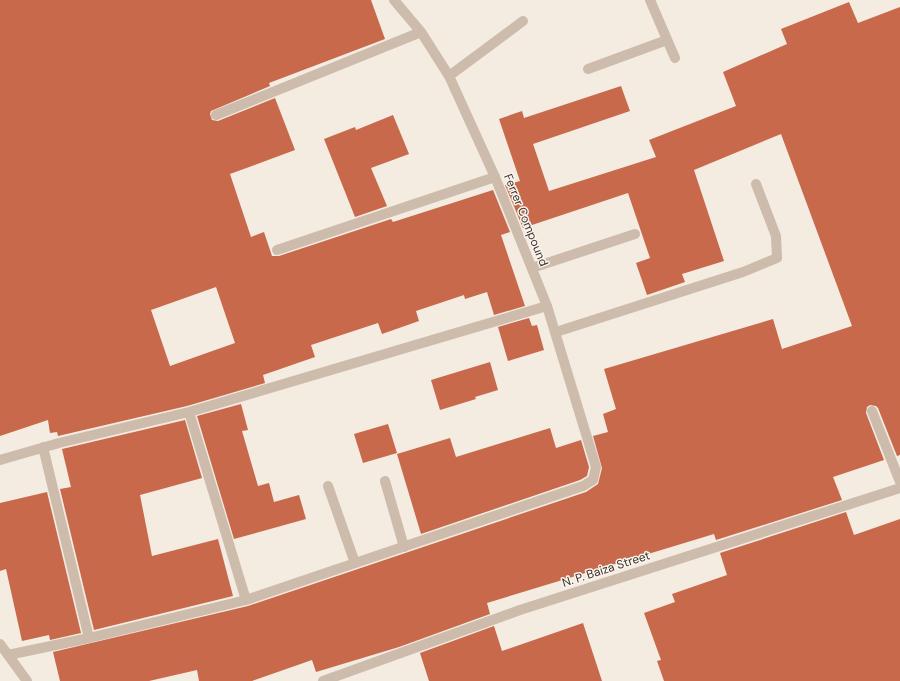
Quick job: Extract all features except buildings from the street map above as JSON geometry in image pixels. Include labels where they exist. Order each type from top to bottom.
[{"type":"street","name":"Ferrer Compound","points":[[394,0],[421,32],[449,76],[495,177],[547,306],[596,467],[593,480],[583,486],[404,547]]},
{"type":"street","points":[[650,0],[675,58]]},
{"type":"street","points":[[449,76],[523,21]]},
{"type":"street","points":[[216,115],[421,32]]},
{"type":"street","points":[[588,69],[667,40]]},
{"type":"street","points":[[277,250],[495,177]]},
{"type":"street","points":[[556,332],[743,272],[777,258],[776,236],[756,184]]},
{"type":"street","points":[[532,268],[635,234]]},
{"type":"street","points":[[0,460],[43,447],[189,412],[547,306]]},
{"type":"street","points":[[872,411],[900,482]]},
{"type":"street","points":[[189,412],[246,600]]},
{"type":"street","points":[[43,447],[89,638]]},
{"type":"street","points":[[8,655],[89,638],[246,600],[404,547],[385,481]]},
{"type":"street","points":[[328,486],[355,563]]},
{"type":"street","name":"N. P. Baiza Street","points":[[323,681],[520,610],[900,488]]},
{"type":"street","points":[[0,644],[27,681]]}]
